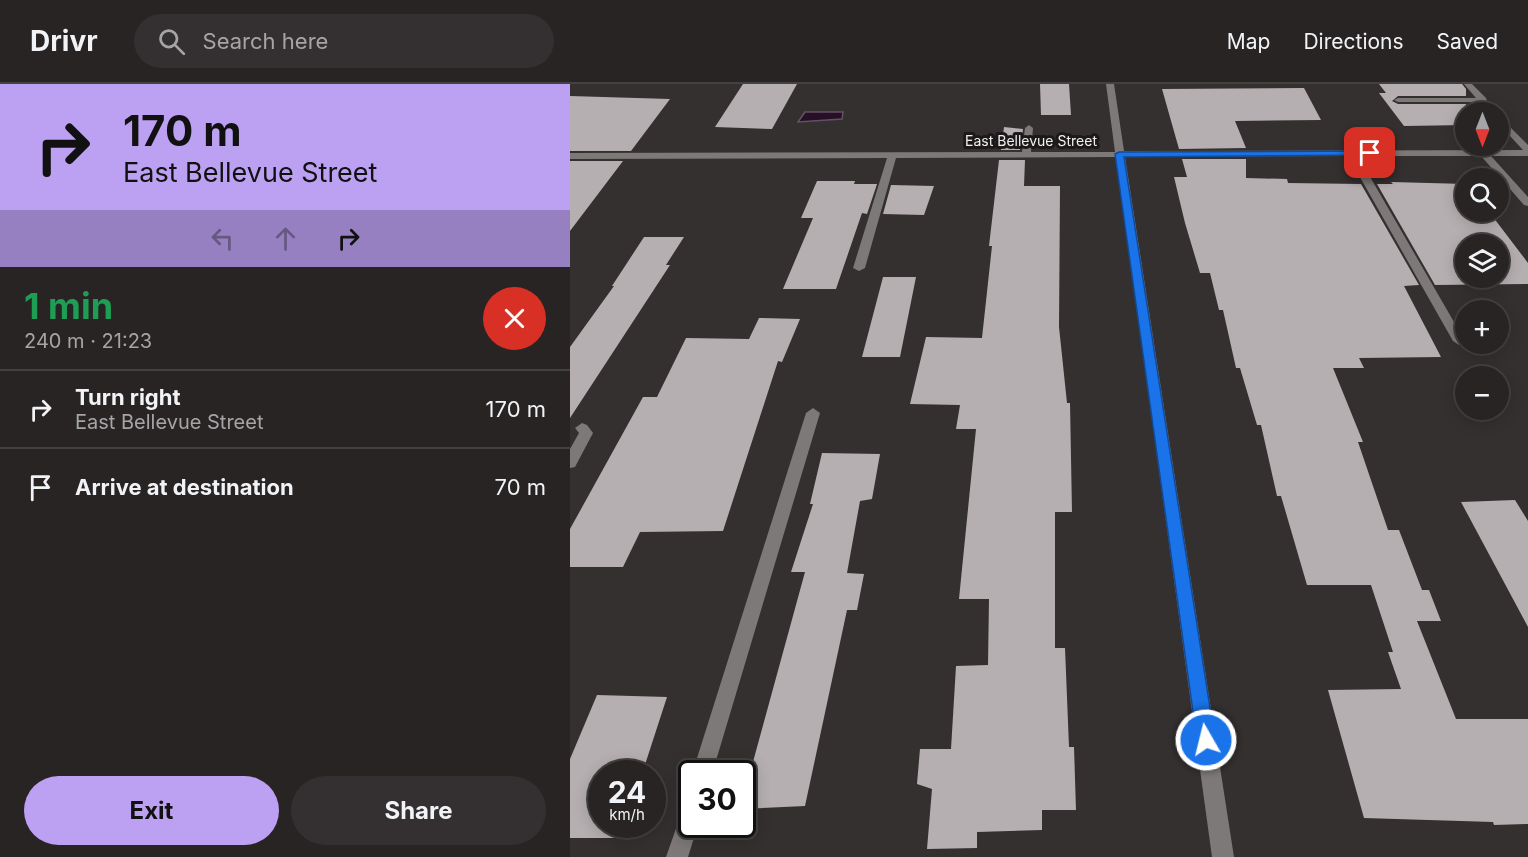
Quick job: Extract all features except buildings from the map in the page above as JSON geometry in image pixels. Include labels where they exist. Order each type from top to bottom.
[{"type":"street","points":[[1110,84],[1223,857]]},
{"type":"street","points":[[1468,84],[1483,100]]},
{"type":"street","points":[[1398,100],[1483,100]]},
{"type":"street","points":[[1026,154],[1029,128]]},
{"type":"street","points":[[1509,129],[1528,151]]},
{"type":"street","name":"East Bellevue Street","points":[[1509,152],[1528,151]]},
{"type":"street","points":[[1352,153],[1455,332]]},
{"type":"street","name":"East Bellevue Street","points":[[570,156],[1455,153]]},
{"type":"street","points":[[859,268],[892,155]]},
{"type":"street","points":[[1486,156],[1528,203]]},
{"type":"street","points":[[706,760],[813,413]]},
{"type":"street","points":[[570,463],[586,433],[582,428]]},
{"type":"street","points":[[677,857],[683,838]]},
{"type":"shaded area","points":[[805,112],[843,112],[842,119],[798,122]]},
{"type":"route","points":[[1206,740],[1119,154],[1370,153]]}]
